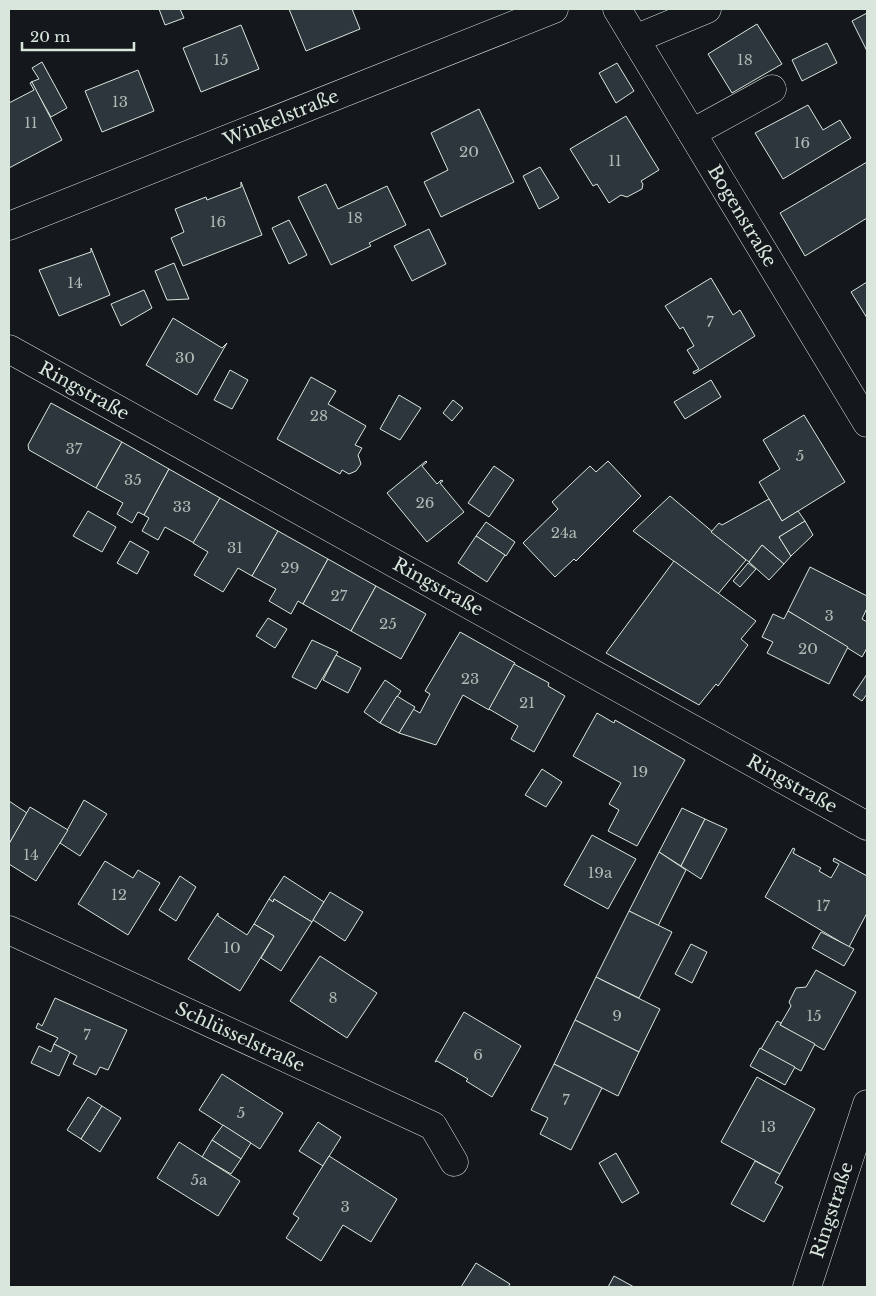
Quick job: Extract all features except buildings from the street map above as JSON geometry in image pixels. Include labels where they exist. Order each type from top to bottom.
[{"type":"street","name":"Winkelstraße","points":[[9,226],[554,9]]},
{"type":"street","name":"Bogenstraße","points":[[617,9],[867,423]]},
{"type":"street","points":[[636,39],[708,9]]},
{"type":"street","points":[[692,133],[772,89]]},
{"type":"street","name":"Ringstraße","points":[[9,349],[867,826]]},
{"type":"street","name":"Schlüsselstraße","points":[[9,930],[433,1126],[454,1162]]},
{"type":"street","name":"Ringstraße","points":[[807,1287],[867,1104]]}]
